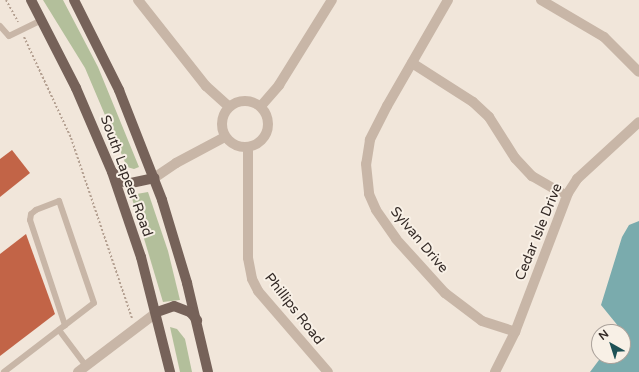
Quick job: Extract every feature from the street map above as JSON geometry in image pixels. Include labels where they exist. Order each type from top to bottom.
[{"type":"main road","name":"South Lapeer Road","points":[[31,0],[83,101],[112,172],[157,312],[170,372]]},
{"type":"main road","name":"South Lapeer Road","points":[[74,0],[119,90],[154,178],[179,252],[197,320],[208,372]]},
{"type":"main road","points":[[112,172],[118,178],[131,184],[154,178]]},
{"type":"main road","points":[[157,312],[174,306],[190,312],[197,320]]},
{"type":"street","points":[[138,0],[206,86],[229,107]]},
{"type":"street","points":[[261,106],[279,85],[332,0]]},
{"type":"street","name":"Sylvan Drive","points":[[448,0],[370,140],[366,164],[369,194],[376,210],[396,239],[445,292],[482,320],[515,332]]},
{"type":"street","points":[[541,0],[604,37],[639,72]]},
{"type":"street","points":[[412,63],[473,102],[489,117],[515,158],[532,176],[566,196]]},
{"type":"street","points":[[240,101],[251,101],[261,106],[268,117],[268,132],[260,143],[248,148],[235,146],[225,137],[222,127],[223,116],[229,107],[240,101]]},
{"type":"street","name":"Cedar Isle Drive","points":[[495,372],[515,332],[566,196],[576,179],[639,122]]},
{"type":"street","points":[[154,178],[176,163],[225,137]]},
{"type":"street","name":"Phillips Road","points":[[248,148],[248,258],[252,279],[258,291],[328,372]]},
{"type":"street","points":[[82,369],[157,312]]},
{"type":"lane","points":[[0,26],[8,36],[42,20]]},
{"type":"lane","points":[[4,372],[94,303],[59,200],[36,210],[31,214],[30,220],[65,325]]},
{"type":"lane","points":[[59,330],[82,369]]},
{"type":"path","points":[[6,0],[17,21]]},
{"type":"path","points":[[24,39],[71,138],[132,319]]},
{"type":"green space","points":[[43,0],[63,0],[98,67],[139,167],[134,169],[127,167],[85,68]]},
{"type":"green space","points":[[148,192],[168,251],[180,300],[163,302],[131,195]]},
{"type":"green space","points":[[170,327],[177,329],[185,339],[192,372],[180,372]]},
{"type":"water","points":[[639,221],[639,372],[590,372],[596,364],[631,364],[631,324],[616,324],[601,305],[622,237],[629,225]]},
{"type":"building","points":[[12,150],[30,173],[0,197],[0,159]]},
{"type":"building","points":[[26,234],[55,314],[0,356],[0,254]]}]
